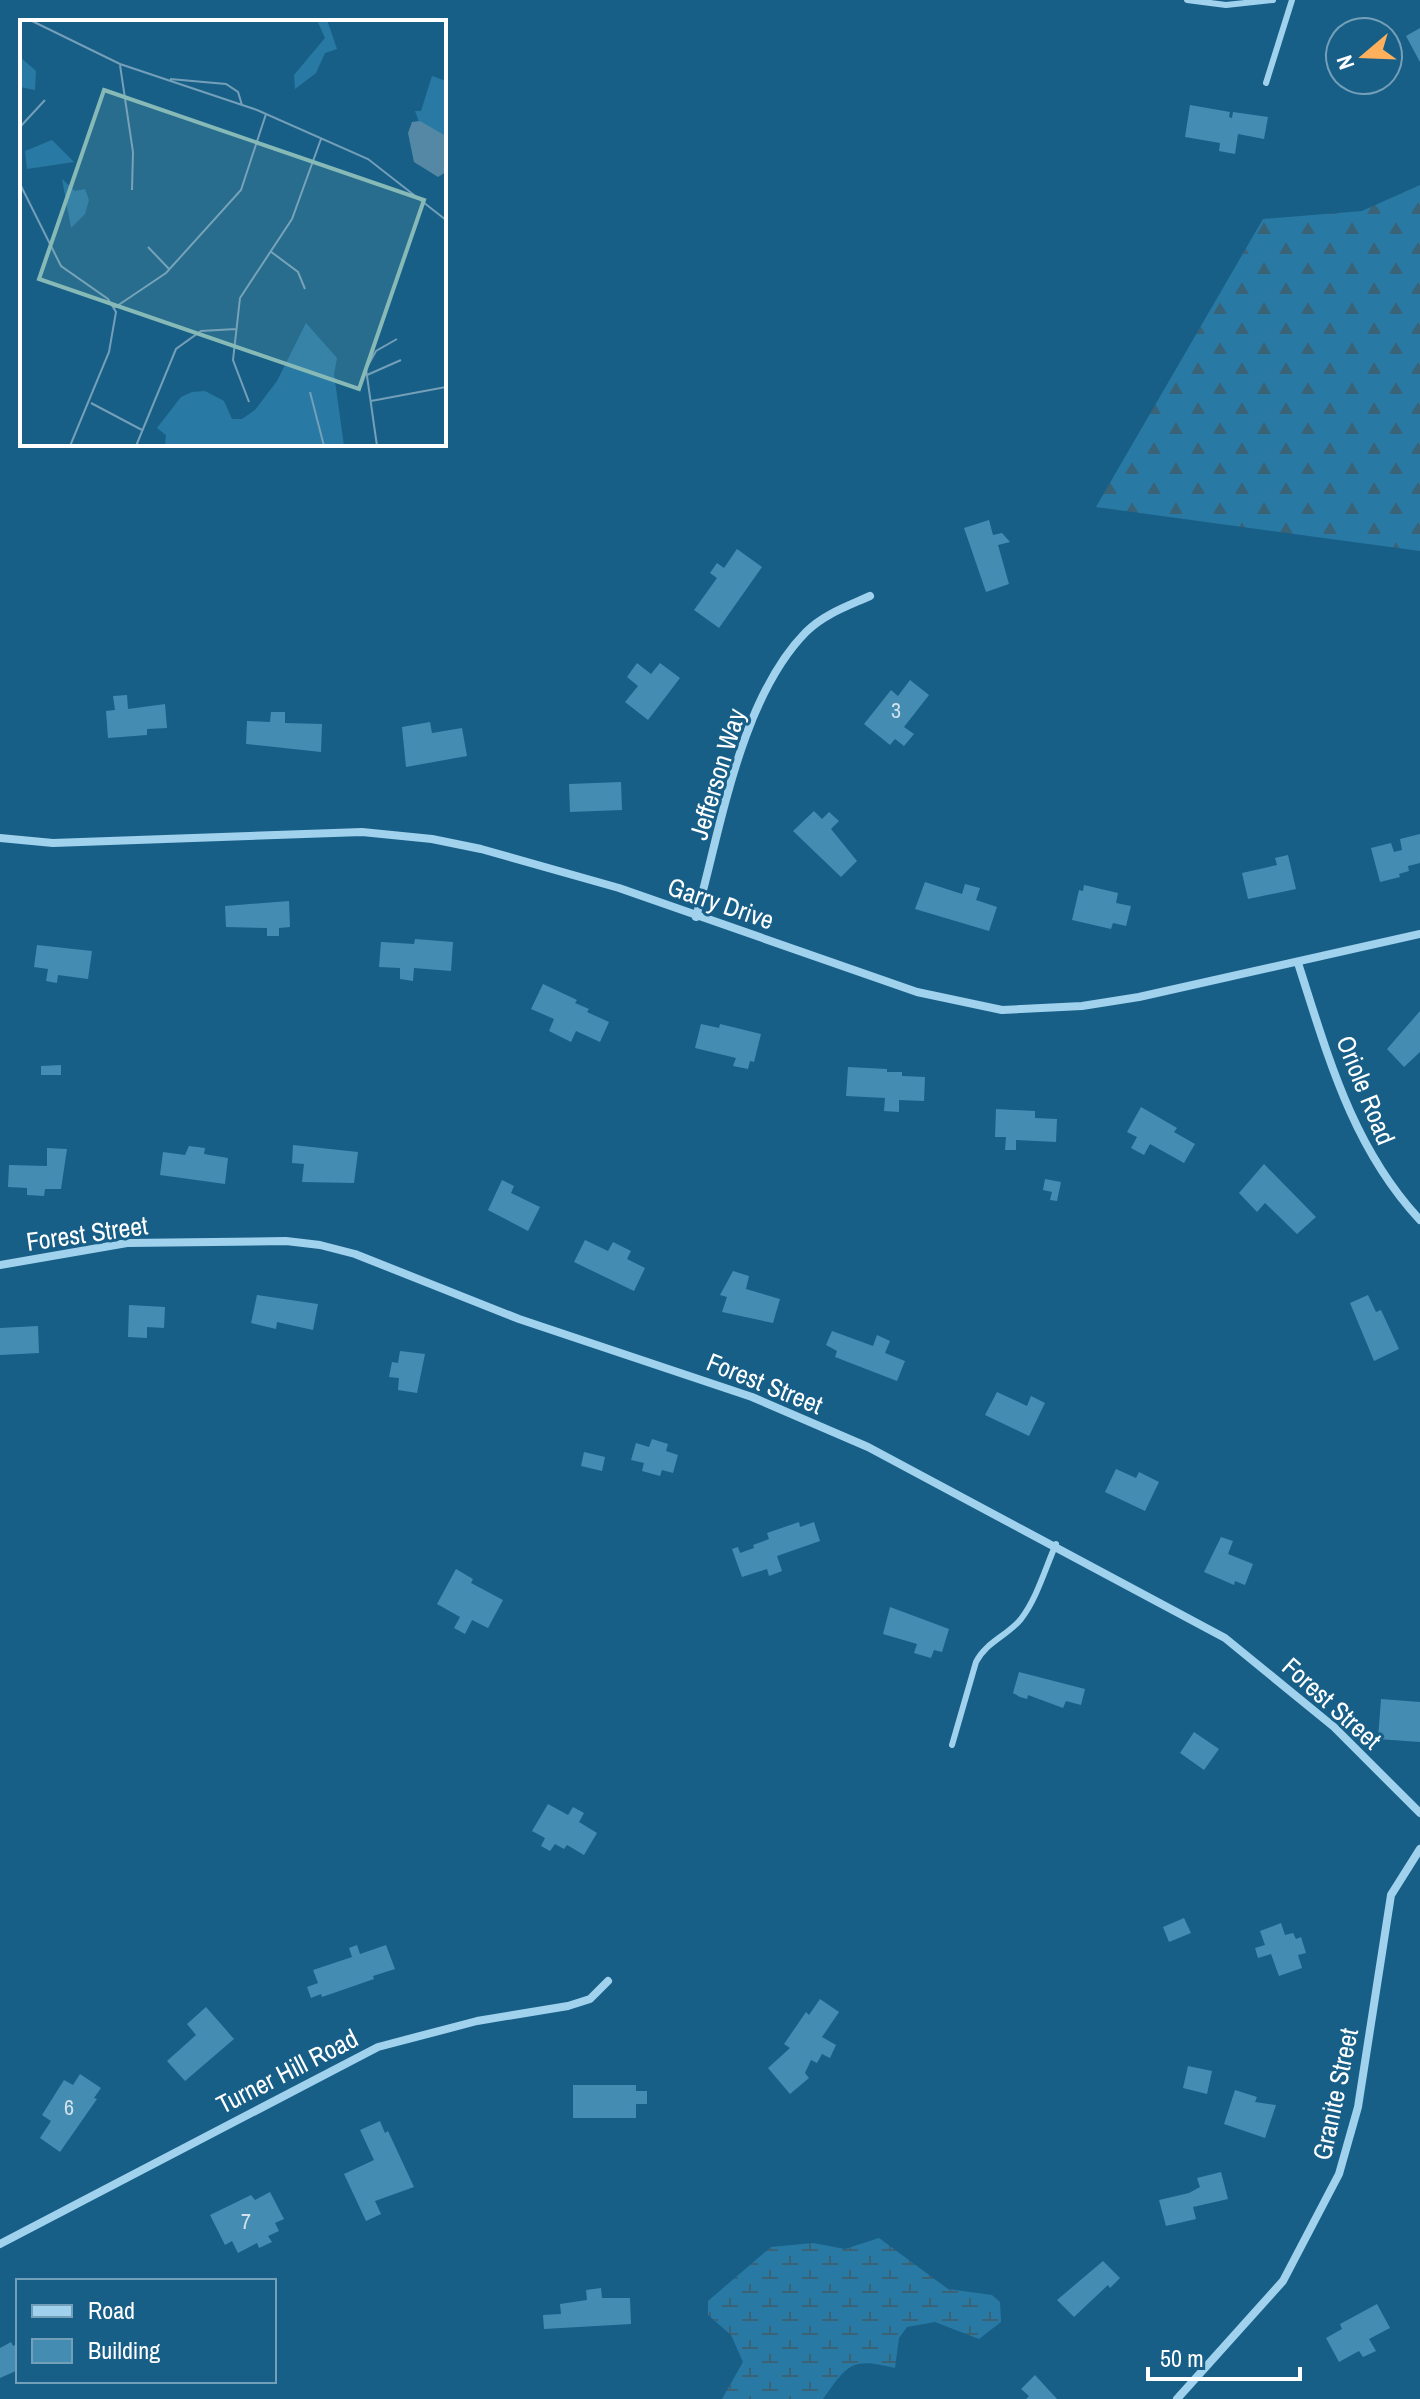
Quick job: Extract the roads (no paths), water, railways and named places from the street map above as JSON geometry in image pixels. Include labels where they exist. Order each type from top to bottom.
[{"type":"street","name":"Jefferson Way","points":[[696,917],[750,722],[771,680],[806,632],[830,614],[870,596]]},
{"type":"street","name":"Garry Drive","points":[[0,838],[53,843],[362,832],[432,839],[481,849],[619,888],[917,992],[1002,1010],[1082,1006],[1298,963],[1420,934]]},
{"type":"street","name":"Oriole Road","points":[[1298,963],[1345,1104],[1360,1137],[1398,1196],[1420,1220]]},
{"type":"street","name":"Forest Street","points":[[0,1265],[127,1243],[286,1241],[355,1254],[519,1319],[752,1397],[868,1447],[1056,1544],[1225,1638],[1334,1727],[1420,1813]]},
{"type":"street","name":"Granite Street","points":[[1177,2399],[1283,2281],[1339,2174],[1358,2107],[1391,1895],[1420,1849]]},
{"type":"street","name":"Turner Hill Road","points":[[0,2244],[378,2047],[477,2021],[568,2006],[590,1999],[608,1981]]},
{"type":"lane","points":[[1187,0],[1226,5],[1273,0]]},
{"type":"lane","points":[[1266,83],[1292,0]]},
{"type":"lane","points":[[952,1745],[976,1662],[982,1651],[1009,1631],[1028,1608],[1056,1544]]}]
